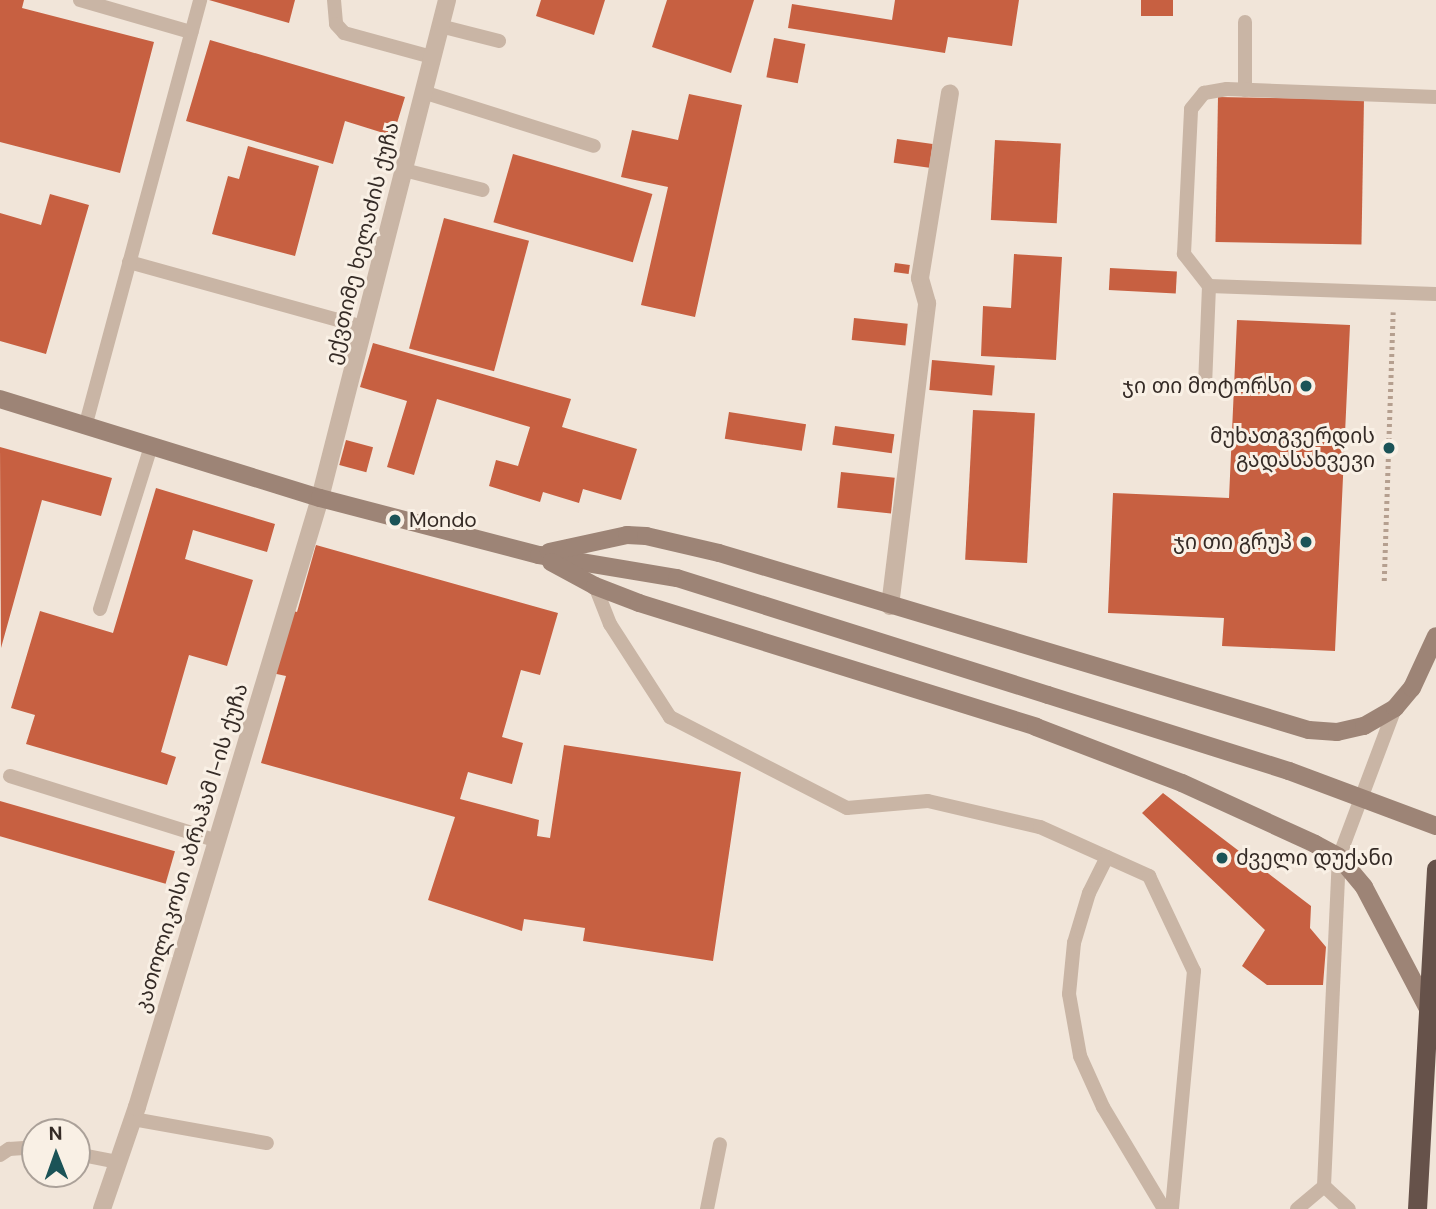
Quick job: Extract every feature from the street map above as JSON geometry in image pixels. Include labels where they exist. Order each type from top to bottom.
[{"type":"highway","points":[[1417,1209],[1436,869]]},
{"type":"main road","points":[[0,398],[85,427],[320,498],[539,555],[677,578],[1289,771],[1436,826]]},
{"type":"main road","points":[[539,555],[627,535],[646,536],[719,553],[1309,730],[1337,732],[1364,726],[1395,708],[1412,688],[1436,636]]},
{"type":"main road","points":[[539,555],[595,586],[639,603],[1036,727],[1182,783],[1339,857],[1364,887],[1428,1009]]},
{"type":"street","name":"ექვთიმე ხელაძის ქუჩა","points":[[320,498],[447,0]]},
{"type":"street","points":[[890,606],[927,303],[920,278],[950,93]]},
{"type":"street","name":"კათოლიკოსი აბრაჰამ I-ის ქუჩა","points":[[102,1209],[133,1119],[320,498]]},
{"type":"lane","points":[[80,0],[191,32]]},
{"type":"lane","points":[[85,427],[200,0]]},
{"type":"lane","points":[[334,0],[336,24],[344,33],[432,57]]},
{"type":"lane","points":[[1245,22],[1245,90]]},
{"type":"lane","points":[[440,26],[499,41]]},
{"type":"lane","points":[[1205,386],[1209,286],[1184,254],[1191,109],[1203,93],[1245,90],[1436,97]]},
{"type":"lane","points":[[424,92],[594,146]]},
{"type":"lane","points":[[404,170],[483,190]]},
{"type":"lane","points":[[129,262],[364,327]]},
{"type":"lane","points":[[1209,286],[1436,294]]},
{"type":"lane","points":[[100,608],[151,446]]},
{"type":"lane","points":[[595,586],[610,624],[670,717],[847,808],[928,801],[1040,827],[1149,877],[1194,971],[1172,1209]]},
{"type":"lane","points":[[1297,1209],[1324,1185],[1339,857],[1395,708]]},
{"type":"lane","points":[[10,776],[217,841]]},
{"type":"lane","points":[[1107,857],[1089,893],[1074,943],[1069,995],[1085,1066],[1103,1107],[1164,1209]]},
{"type":"lane","points":[[133,1119],[267,1143]]},
{"type":"lane","points":[[707,1209],[720,1144]]},
{"type":"lane","points":[[3,1148],[21,1147]]},
{"type":"lane","points":[[91,1157],[118,1162]]},
{"type":"lane","points":[[1324,1185],[1349,1209]]},
{"type":"path","points":[[1384,581],[1394,294]]},
{"type":"building","points":[[0,0],[24,0],[22,8],[154,42],[120,173],[0,142]]},
{"type":"building","points":[[209,0],[295,0],[289,23]]},
{"type":"building","points":[[541,0],[605,0],[594,35],[536,16]]},
{"type":"building","points":[[667,0],[754,0],[731,73],[652,47]]},
{"type":"building","points":[[895,0],[1019,0],[1012,46],[948,37],[945,53],[788,28],[792,4],[892,20]]},
{"type":"building","points":[[1141,0],[1173,0],[1173,16],[1141,16]]},
{"type":"building","points":[[774,38],[805,44],[798,83],[766,77]]},
{"type":"building","points":[[210,40],[405,97],[393,136],[345,121],[333,164],[186,121]]},
{"type":"building","points":[[689,94],[742,105],[695,317],[641,305],[668,187],[621,177],[632,130],[678,140]]},
{"type":"building","points":[[1218,97],[1364,100],[1361,245],[1215,242]]},
{"type":"building","points":[[897,139],[933,144],[929,168],[894,163]]},
{"type":"building","points":[[995,140],[1061,143],[1057,223],[991,220]]},
{"type":"building","points":[[248,146],[319,166],[295,256],[212,234],[228,176],[239,179]]},
{"type":"building","points":[[513,154],[652,194],[633,262],[493,222]]},
{"type":"building","points":[[50,194],[89,205],[46,354],[0,341],[0,213],[41,225]]},
{"type":"building","points":[[444,218],[529,241],[494,371],[409,348]]},
{"type":"building","points":[[1014,254],[1062,257],[1056,360],[981,356],[983,306],[1011,308]]},
{"type":"building","points":[[895,263],[910,265],[909,274],[894,272]]},
{"type":"building","points":[[1110,268],[1177,272],[1176,293],[1109,290]]},
{"type":"building","points":[[854,318],[908,324],[905,346],[852,340]]},
{"type":"building","points":[[1237,320],[1350,325],[1335,651],[1222,646],[1224,618],[1108,613],[1113,493],[1229,498]]},
{"type":"building","points":[[373,343],[571,399],[562,427],[637,449],[621,500],[583,489],[579,503],[543,492],[540,502],[489,486],[496,460],[518,466],[530,427],[437,399],[414,475],[387,467],[407,401],[360,387]]},
{"type":"building","points":[[932,360],[995,365],[992,395],[929,390]]},
{"type":"building","points":[[973,410],[1035,413],[1027,563],[965,560]]},
{"type":"building","points":[[729,412],[806,424],[802,451],[725,439]]},
{"type":"building","points":[[835,426],[894,434],[892,453],[832,445]]},
{"type":"building","points":[[346,440],[373,447],[366,472],[339,465]]},
{"type":"building","points":[[0,447],[112,478],[101,516],[42,500],[1,648]]},
{"type":"building","points":[[841,472],[895,478],[891,513],[837,508]]},
{"type":"building","points":[[156,488],[275,524],[267,552],[193,530],[185,559],[253,580],[227,666],[189,655],[161,752],[176,757],[167,785],[26,744],[35,715],[11,708],[40,611],[113,633]]},
{"type":"building","points":[[316,545],[558,613],[540,675],[521,670],[502,737],[523,743],[512,784],[468,772],[460,799],[539,820],[537,836],[550,838],[564,745],[741,772],[713,961],[583,941],[585,928],[524,919],[522,931],[428,900],[455,817],[261,763],[286,676],[272,673],[290,610],[297,612]]},
{"type":"building","points":[[1163,793],[1311,906],[1310,928],[1326,947],[1323,985],[1267,985],[1242,966],[1265,930],[1142,813]]},
{"type":"building","points":[[0,801],[175,851],[166,884],[0,836]]},
{"type":"place","name":"ჯი თი მოტორსი","points":[[1306,386]]},
{"type":"place","name":"მუხათგვერდის გადასახვევი","points":[[1389,448]]},
{"type":"place","name":"Mondo","points":[[395,520]]},
{"type":"place","name":"ჯი თი გრუპ","points":[[1306,542]]},
{"type":"place","name":"ძველი დუქანი","points":[[1222,858]]}]
